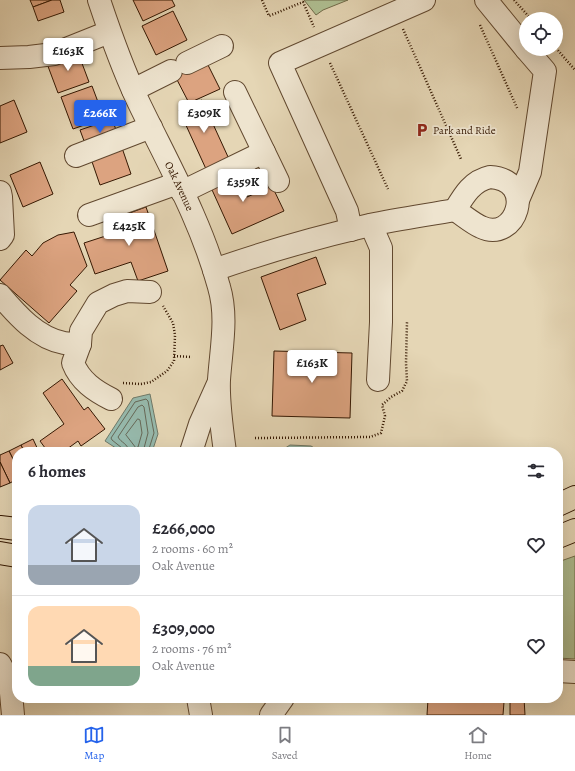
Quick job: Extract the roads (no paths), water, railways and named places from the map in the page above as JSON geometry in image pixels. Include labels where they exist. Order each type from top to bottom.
[{"type":"main road","points":[[563,503],[575,497]]},
{"type":"main road","points":[[0,527],[12,529]]},
{"type":"main road","points":[[563,535],[575,530]]},
{"type":"main road","points":[[0,553],[12,555]]},
{"type":"street","name":"Oak Avenue","points":[[99,0],[109,32],[133,90],[195,219],[220,288],[224,327],[219,381],[224,447]]},
{"type":"street","points":[[378,380],[381,322],[380,248],[347,211],[280,63],[424,0]]},
{"type":"street","points":[[482,10],[519,43]]},
{"type":"street","points":[[0,58],[54,54],[109,32]]},
{"type":"street","points":[[133,90],[222,46]]},
{"type":"street","points":[[518,200],[530,172],[545,71],[532,56]]},
{"type":"street","points":[[235,92],[278,181]]},
{"type":"street","points":[[76,156],[151,127]]},
{"type":"street","points":[[89,215],[180,188],[264,152]]},
{"type":"street","points":[[214,270],[361,227],[455,210],[481,227],[489,230],[498,229],[513,219],[517,212],[517,194],[513,187],[498,177],[481,179],[474,184],[455,210]]},
{"type":"street","points":[[0,192],[3,235],[0,239]]},
{"type":"street","points":[[116,391],[93,390],[83,378],[77,374],[73,363],[80,344],[81,331],[98,303],[114,295],[127,291],[150,292]]},
{"type":"street","points":[[0,295],[20,318],[41,334],[64,343],[80,344]]},
{"type":"street","name":"Oak Avenue","points":[[193,447],[200,424],[219,381]]},
{"type":"street","name":"Oak Avenue","points":[[214,447],[222,431]]},
{"type":"street","points":[[563,671],[575,672]]},
{"type":"street","points":[[9,676],[13,715]]},
{"type":"street","points":[[199,703],[201,715]]},
{"type":"street","points":[[271,715],[279,703]]},
{"type":"water","points":[[150,394],[158,434],[154,447],[114,447],[105,441],[133,398]]},
{"type":"water","points":[[290,445],[313,447],[287,447]]},
{"type":"place","name":"Park and Ride","points":[[422,130]]}]
